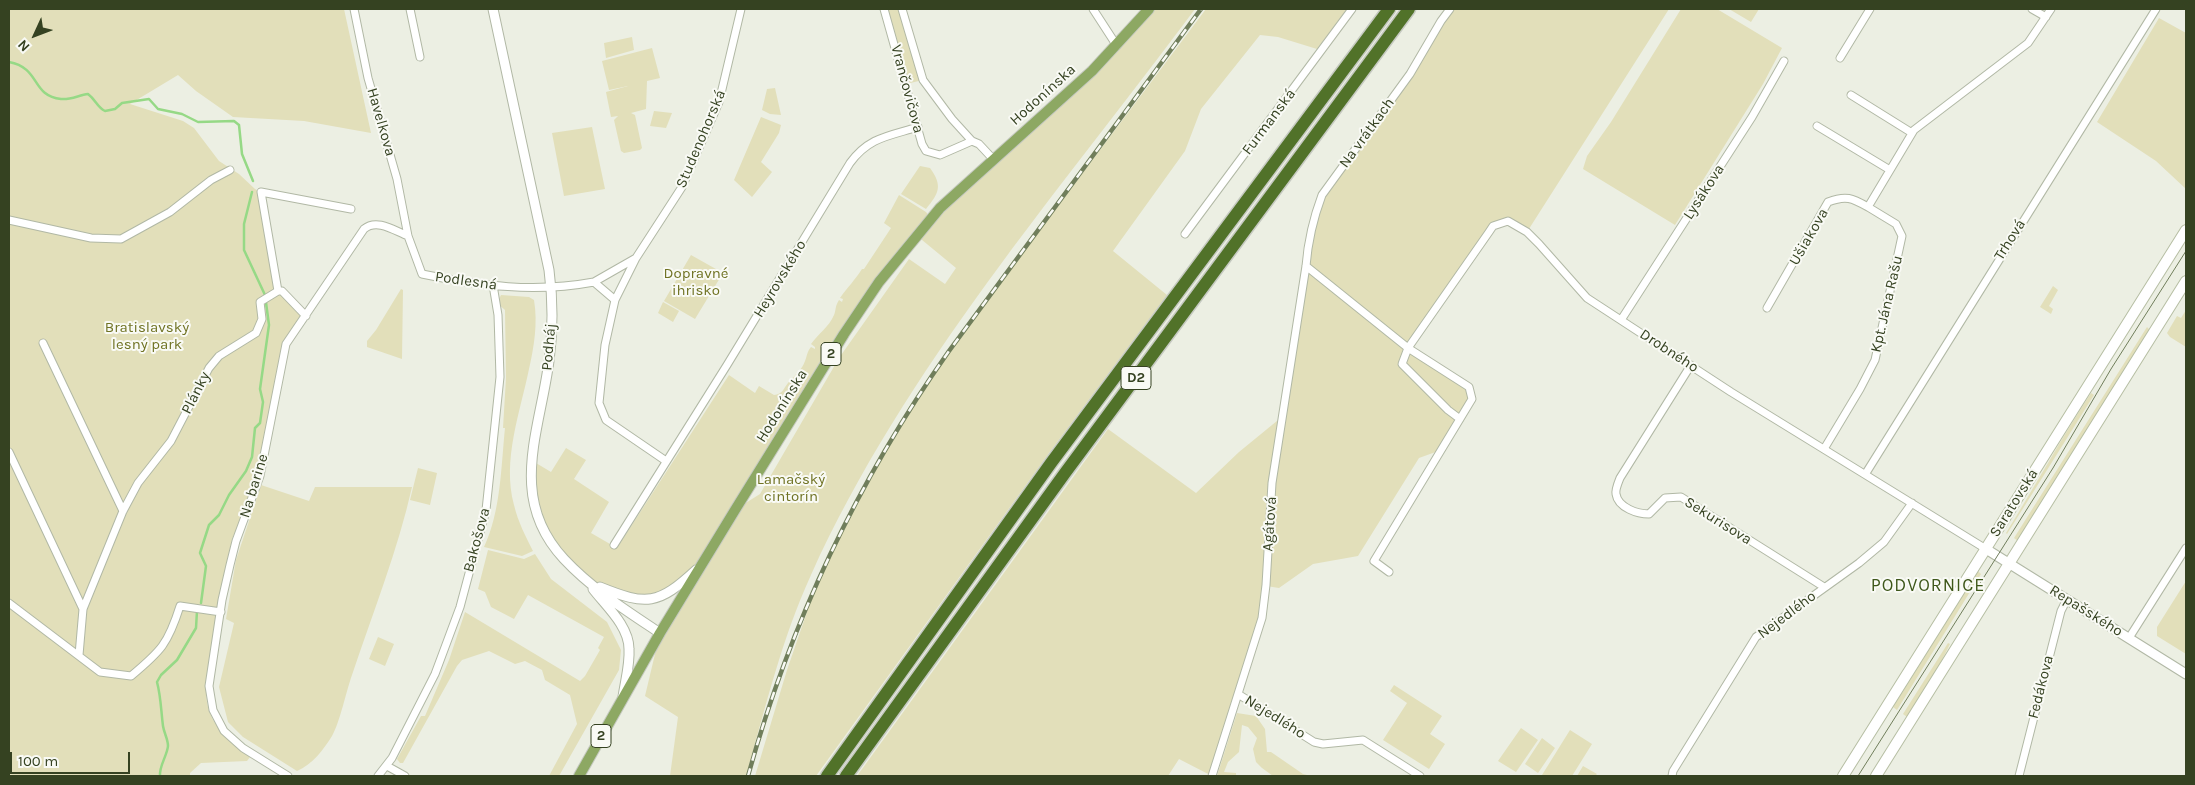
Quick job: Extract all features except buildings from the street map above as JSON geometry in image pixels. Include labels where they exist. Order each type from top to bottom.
[{"type":"highway","name":"D2","points":[[830,772],[1057,455],[1389,9]]},
{"type":"highway","name":"D2","points":[[846,776],[1065,473],[1409,9]]},
{"type":"main road","name":"Hodonínska","points":[[579,776],[701,565],[830,356],[879,282],[940,208],[1039,120],[1117,46],[1149,9]]},
{"type":"main road","name":"Saratovská","points":[[1843,776],[2186,230]]},
{"type":"main road","name":"Saratovská","points":[[1876,776],[2186,281]]},
{"type":"street","name":"Havelkova","points":[[354,9],[368,78],[397,179],[408,236]]},
{"type":"street","points":[[410,9],[420,57]]},
{"type":"street","name":"Podháj","points":[[493,9],[550,270],[550,346],[532,452],[531,492],[537,513],[549,539],[563,558],[586,581],[660,633]]},
{"type":"street","name":"Studenohorská","points":[[666,461],[606,420],[599,404],[605,345],[615,300],[636,258],[682,187],[719,102],[741,9]]},
{"type":"street","name":"Vrančovičova","points":[[884,9],[922,144],[926,151],[940,155],[972,142]]},
{"type":"street","name":"Vrančovičova","points":[[902,9],[923,80],[972,142],[979,144],[993,159]]},
{"type":"street","points":[[1093,9],[1117,46]]},
{"type":"street","name":"Furmanská","points":[[1185,234],[1352,9]]},
{"type":"street","name":"Na vrátkach","points":[[1306,266],[1308,242],[1322,195],[1410,74],[1450,9]]},
{"type":"street","points":[[1840,58],[1870,9]]},
{"type":"street","points":[[2032,9],[2046,17]]},
{"type":"street","points":[[1868,207],[1912,133],[2028,43],[2051,9]]},
{"type":"street","name":"Trhová","points":[[1866,473],[2156,9]]},
{"type":"street","name":"Lysákova","points":[[1621,320],[1752,117],[1784,61]]},
{"type":"street","points":[[1851,95],[1912,133]]},
{"type":"street","points":[[1817,126],[1890,170]]},
{"type":"street","name":"Heyrovského","points":[[614,545],[859,151],[879,138],[918,127]]},
{"type":"street","points":[[9,220],[91,238],[121,240],[170,212],[211,180],[230,170]]},
{"type":"street","points":[[306,316],[282,291],[278,291],[261,192],[350,209]]},
{"type":"street","name":"Ušiakova","points":[[1767,308],[1828,202],[1840,198],[1853,199],[1868,207]]},
{"type":"street","name":"Kpt. Jána Rašu","points":[[1824,449],[1875,360],[1902,236],[1896,224],[1868,207]]},
{"type":"street","name":"Drobného","points":[[1408,348],[1493,226],[1508,221],[1527,232],[1587,298],[1824,449],[1866,473],[1986,549]]},
{"type":"street","name":"Na barine","points":[[288,776],[242,748],[224,731],[213,710],[209,686],[221,612],[236,541],[260,476],[286,344],[368,225],[381,225],[408,236]]},
{"type":"street","name":"Podlesná","points":[[408,236],[422,274],[492,285],[551,288]]},
{"type":"street","name":"Studenohorská","points":[[551,288],[594,282],[636,258]]},
{"type":"street","points":[[1306,266],[1408,348],[1468,387],[1472,400],[1374,560],[1389,572]]},
{"type":"street","name":"Agátová","points":[[1212,776],[1262,618],[1266,585],[1272,483],[1306,266]]},
{"type":"street","points":[[594,282],[615,300]]},
{"type":"street","name":"Bakošova","points":[[378,776],[387,766],[414,717],[438,666],[460,607],[486,510],[500,377],[498,315],[492,285]]},
{"type":"street","name":"Plánky","points":[[79,655],[83,609],[123,511],[143,477],[171,442],[209,368],[219,356],[256,333],[262,319],[261,302],[278,291]]},
{"type":"street","points":[[43,343],[123,511]]},
{"type":"street","points":[[1408,348],[1402,364],[1448,410],[1460,419]]},
{"type":"street","name":"Sekurisova","points":[[1691,365],[1620,478],[1616,493],[1620,503],[1640,514],[1649,514],[1665,498],[1681,497],[1824,587]]},
{"type":"street","points":[[9,452],[83,609]]},
{"type":"street","name":"Nejedlého","points":[[1672,776],[1673,771],[1756,637],[1884,542],[1912,503]]},
{"type":"street","points":[[2129,638],[2186,548]]},
{"type":"street","name":"Repašského","points":[[1986,549],[2186,674]]},
{"type":"street","points":[[586,581],[631,599],[648,600],[672,590],[701,565]]},
{"type":"street","points":[[586,581],[622,626],[627,638],[630,652],[623,697]]},
{"type":"street","name":"Fedákova","points":[[2019,776],[2061,611],[2067,599]]},
{"type":"street","points":[[9,603],[100,672],[131,676],[158,654],[172,631],[180,606],[221,612]]},
{"type":"street","name":"Nejedlého","points":[[1238,694],[1318,743],[1363,740],[1420,776]]},
{"type":"street","points":[[387,766],[405,776]]},
{"type":"green space","name":"Bratislavský lesný park","points":[[9,9],[344,9],[371,133],[304,121],[233,117],[196,91],[178,75],[130,104],[183,121],[194,128],[219,161],[261,192],[278,291],[306,316],[286,344],[258,481],[232,539],[206,684],[207,704],[214,722],[231,741],[250,757],[247,761],[201,763],[190,773],[190,776],[9,776]]},
{"type":"green space","points":[[884,9],[902,9],[923,80],[906,84]]},
{"type":"green space","name":"Lamačský cintorín","points":[[1149,9],[1195,9],[988,282],[938,352],[892,424],[849,498],[801,599],[775,674],[746,776],[670,776],[678,717],[645,696],[660,633],[700,567],[685,580],[642,600],[586,581],[543,528],[531,460],[551,472],[566,448],[586,460],[574,479],[609,502],[591,533],[617,548],[729,375],[755,393],[759,386],[774,395],[781,392],[800,370],[811,347],[815,349],[811,344],[832,319],[839,300],[842,302],[843,299],[840,298],[862,269],[864,269],[891,228],[884,223],[899,195],[926,212],[931,218],[1039,120]],"holes":[[[916,235],[956,268],[945,284],[909,259],[839,358],[760,494],[736,509],[904,250]]]},
{"type":"green space","points":[[1206,9],[1347,9],[1317,49],[1278,37],[1260,35],[1201,109],[1185,151],[1113,251],[1167,295],[1049,453],[816,776],[755,776],[787,670],[818,580],[835,544],[891,442],[951,348]]},
{"type":"green space","points":[[1450,9],[1669,9],[1527,232],[1508,221],[1493,226],[1408,348],[1469,387],[1472,399],[1441,450],[1419,458],[1358,556],[1313,564],[1279,588],[1266,586],[1262,618],[1212,776],[1179,759],[1168,776],[857,776],[1108,429],[1196,493],[1239,452],[1283,416],[1306,266],[1322,195],[1410,74]]},
{"type":"green space","points":[[1681,9],[1717,9],[1782,48],[1763,84],[1675,225],[1583,169],[1587,156],[1611,122]]},
{"type":"green space","points":[[1729,9],[1759,9],[1751,22]]},
{"type":"green space","points":[[2159,18],[2186,33],[2186,189],[2156,161],[2097,122]]},
{"type":"green space","points":[[632,37],[634,50],[606,58],[604,43]]},
{"type":"green space","points":[[652,48],[660,78],[647,81],[646,109],[631,113],[635,115],[642,148],[624,153],[621,151],[614,120],[618,116],[611,117],[606,92],[628,86],[609,90],[602,61]]},
{"type":"green space","points":[[775,88],[781,115],[770,114],[762,110],[767,89]]},
{"type":"green space","points":[[654,111],[672,113],[666,128],[650,126]]},
{"type":"green space","points":[[761,117],[781,125],[779,133],[761,162],[772,172],[752,197],[734,180]]},
{"type":"green space","points":[[592,127],[605,189],[564,196],[552,133]]},
{"type":"green space","points":[[920,166],[930,168],[938,185],[934,198],[926,209],[901,194]]},
{"type":"green space","name":"Dopravné ihrisko","points":[[691,255],[723,273],[695,319],[664,301]]},
{"type":"green space","points":[[2053,286],[2058,290],[2049,306],[2053,309],[2051,314],[2040,307]]},
{"type":"green space","points":[[401,289],[403,290],[402,359],[367,347],[367,341],[376,330]]},
{"type":"green space","points":[[501,295],[529,297],[534,300],[535,309],[534,344],[514,437],[510,471],[511,488],[516,511],[522,529],[533,551],[522,556],[484,547],[490,533],[497,504],[505,428],[503,428],[506,378],[505,310],[497,303]]},
{"type":"green space","points":[[663,302],[679,311],[673,322],[658,313]]},
{"type":"green space","points":[[2186,310],[2186,347],[2167,333],[2177,316],[2181,318]]},
{"type":"green space","points":[[2147,327],[2150,330],[2018,541],[2014,538]]},
{"type":"green space","points":[[2091,393],[2094,395],[2007,534],[2006,533]]},
{"type":"green space","points":[[418,468],[437,473],[430,505],[410,500]]},
{"type":"green space","points":[[261,485],[309,501],[315,487],[412,487],[392,558],[335,730],[317,756],[308,765],[297,771],[243,737],[228,722],[219,687],[234,623],[226,619],[236,560]]},
{"type":"green space","points":[[488,550],[524,559],[535,554],[551,579],[607,622],[621,650],[619,670],[559,776],[549,776],[577,724],[570,695],[545,680],[542,670],[525,661],[515,664],[489,651],[462,660],[403,763],[400,763],[397,759],[421,716],[425,716],[449,660],[465,612],[580,681],[600,650],[598,648],[604,637],[528,595],[514,619],[491,607],[485,592],[478,589]]},
{"type":"green space","points":[[1978,571],[1981,574],[1897,710],[1893,707]]},
{"type":"green space","points":[[2186,581],[2186,654],[2157,636],[2157,627]]},
{"type":"green space","points":[[378,637],[394,644],[385,666],[369,659]]},
{"type":"green space","points":[[1948,643],[1950,644],[1937,670],[1907,717],[1903,714]]},
{"type":"green space","points":[[1394,685],[1442,716],[1430,734],[1445,744],[1429,769],[1383,740],[1407,703],[1390,691]]},
{"type":"green space","points":[[1237,713],[1256,716],[1265,729],[1267,752],[1271,752],[1303,774],[1311,776],[1273,776],[1262,768],[1256,762],[1253,749],[1257,738],[1248,727],[1242,725],[1239,752],[1228,762],[1224,772],[1236,773],[1236,776],[1217,776]]},
{"type":"green space","points":[[1521,728],[1538,740],[1516,772],[1498,761]]},
{"type":"green space","points":[[1570,730],[1592,744],[1572,776],[1542,775]]},
{"type":"green space","points":[[1542,738],[1555,748],[1538,773],[1525,764]]},
{"type":"green space","points":[[1583,766],[1597,774],[1595,776],[1577,776]]},
{"type":"waterway","points":[[9,62],[19,65],[26,70],[40,88],[51,97],[65,99],[88,94],[105,111],[115,109],[122,103],[149,99],[158,109],[182,114],[198,122],[234,121],[239,125],[242,154],[253,181]]},
{"type":"waterway","points":[[201,603],[206,566],[200,553],[209,525],[219,515],[229,495],[246,471],[252,457],[255,428],[260,423],[263,402],[260,389],[269,325],[265,295],[244,250],[244,224],[252,192]]},
{"type":"waterway","points":[[160,776],[168,746],[163,726],[157,682],[161,675],[177,660],[196,628],[197,611]]},
{"type":"tram line","points":[[1858,776],[2053,468],[2111,369],[2186,251]]},
{"type":"railway","points":[[748,776],[784,664],[806,609],[856,502],[885,450],[949,351],[1201,9]]},
{"type":"district","name":"PODVORNICE","points":[[1928,586]]}]
